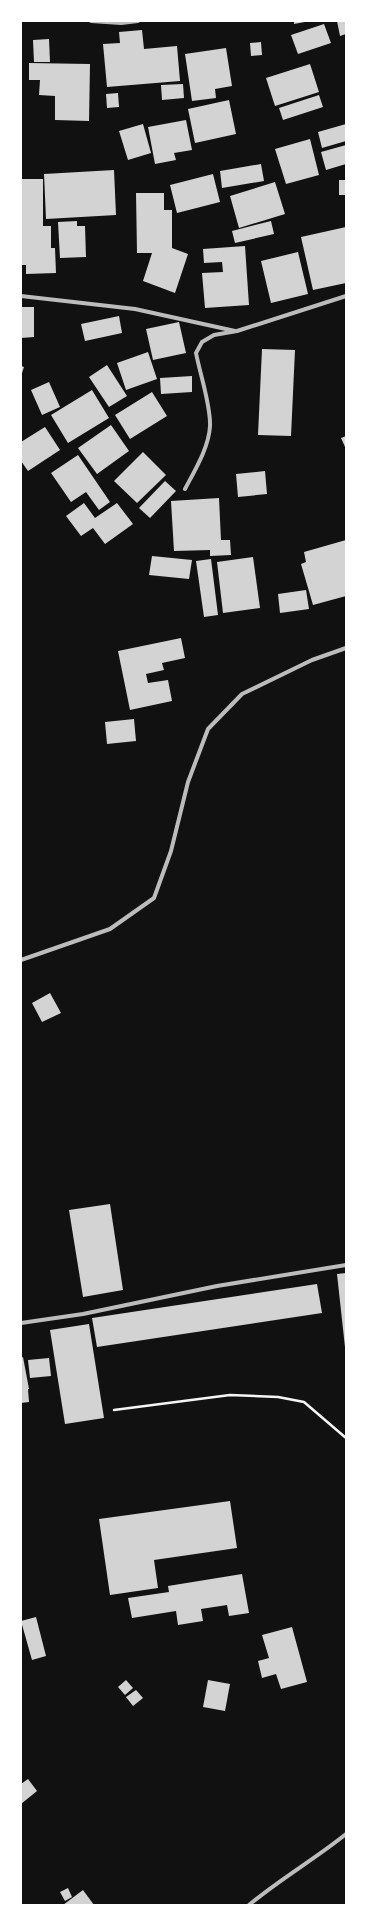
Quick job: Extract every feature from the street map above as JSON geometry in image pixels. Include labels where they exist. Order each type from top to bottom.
[{"type":"street","points":[[91,21],[121,23],[138,21]]},
{"type":"street","points":[[21,296],[136,309],[238,331]]},
{"type":"street","points":[[185,489],[206,444],[210,426],[208,408],[196,353],[202,342],[214,335],[238,331],[346,296]]},
{"type":"street","points":[[21,960],[110,929],[154,898],[171,851],[188,782],[208,729],[242,694],[312,660],[346,648]]},
{"type":"street","points":[[21,1323],[83,1314],[217,1286],[346,1265]]},
{"type":"street","points":[[249,1905],[269,1888],[346,1834]]},
{"type":"path","points":[[114,1410],[230,1395],[278,1397],[304,1402],[346,1438]]},
{"type":"building","points":[[294,21],[305,21],[305,22],[294,24]]},
{"type":"building","points":[[337,21],[346,21],[346,34],[340,36]]},
{"type":"building","points":[[324,24],[331,43],[298,54],[291,35]]},
{"type":"building","points":[[142,30],[144,49],[177,46],[180,81],[107,87],[103,44],[120,43],[119,32]]},
{"type":"building","points":[[49,39],[50,62],[34,62],[33,40]]},
{"type":"building","points":[[261,42],[262,55],[251,56],[250,43]]},
{"type":"building","points":[[226,48],[232,86],[215,89],[216,98],[192,101],[185,54]]},
{"type":"building","points":[[29,63],[90,64],[89,121],[55,120],[55,96],[39,95],[40,80],[29,80]]},
{"type":"building","points":[[310,64],[319,92],[275,106],[266,78]]},
{"type":"building","points":[[183,84],[184,98],[162,100],[161,85]]},
{"type":"building","points":[[118,93],[119,107],[107,108],[106,94]]},
{"type":"building","points":[[319,95],[323,107],[283,120],[279,108]]},
{"type":"building","points":[[229,100],[236,134],[195,143],[188,109]]},
{"type":"building","points":[[186,120],[192,150],[174,153],[176,160],[155,164],[148,127]]},
{"type":"building","points":[[143,124],[151,153],[128,160],[119,131]]},
{"type":"building","points":[[346,124],[346,141],[322,148],[318,132]]},
{"type":"building","points":[[310,139],[319,175],[286,184],[275,149]]},
{"type":"building","points":[[346,145],[346,164],[326,170],[321,152]]},
{"type":"building","points":[[261,164],[264,181],[222,188],[220,171]]},
{"type":"building","points":[[114,170],[116,215],[46,219],[44,174]]},
{"type":"building","points":[[213,174],[220,202],[177,213],[170,185]]},
{"type":"building","points":[[21,179],[43,179],[43,226],[51,226],[51,248],[55,248],[56,273],[26,274],[26,265],[21,265]]},
{"type":"building","points":[[339,180],[346,180],[346,195],[339,195]]},
{"type":"building","points":[[275,182],[285,214],[239,228],[230,196]]},
{"type":"building","points":[[136,193],[164,193],[164,210],[172,210],[172,248],[188,254],[175,293],[143,281],[152,253],[137,253]]},
{"type":"building","points":[[77,221],[77,226],[85,226],[86,257],[60,258],[58,222]]},
{"type":"building","points":[[271,221],[274,234],[235,243],[232,231]]},
{"type":"building","points":[[346,227],[346,283],[313,290],[301,237]]},
{"type":"building","points":[[245,246],[249,305],[205,308],[202,273],[223,272],[222,262],[204,263],[203,249]]},
{"type":"building","points":[[298,252],[308,294],[271,303],[261,261]]},
{"type":"building","points":[[21,307],[34,307],[34,337],[21,338]]},
{"type":"building","points":[[119,316],[122,333],[85,341],[81,324]]},
{"type":"building","points":[[179,322],[186,353],[153,360],[146,329]]},
{"type":"building","points":[[262,349],[295,350],[291,436],[258,435]]},
{"type":"building","points":[[148,352],[157,379],[126,390],[117,363]]},
{"type":"building","points":[[107,365],[127,396],[109,407],[89,377]]},
{"type":"building","points":[[21,366],[24,367],[21,376]]},
{"type":"building","points":[[192,376],[192,392],[161,394],[160,378]]},
{"type":"building","points":[[49,382],[60,407],[42,415],[31,390]]},
{"type":"building","points":[[92,390],[109,418],[68,443],[51,415]]},
{"type":"building","points":[[152,392],[167,416],[130,439],[115,415]]},
{"type":"building","points":[[111,425],[129,451],[97,474],[78,448]]},
{"type":"building","points":[[45,427],[60,450],[28,471],[21,461],[21,442]]},
{"type":"building","points":[[346,436],[346,449],[341,438]]},
{"type":"building","points":[[143,452],[166,475],[137,503],[114,481]]},
{"type":"building","points":[[78,455],[110,502],[99,510],[86,492],[71,502],[51,473]]},
{"type":"building","points":[[265,471],[267,494],[238,497],[236,474]]},
{"type":"building","points":[[165,481],[176,491],[150,518],[139,508]]},
{"type":"building","points":[[219,498],[221,540],[230,540],[231,555],[210,556],[210,550],[174,551],[171,501]]},
{"type":"building","points":[[84,503],[95,518],[117,503],[133,524],[105,544],[93,528],[81,536],[66,516]]},
{"type":"building","points":[[346,540],[346,596],[313,605],[301,564],[306,562],[304,552]]},
{"type":"building","points":[[152,556],[192,560],[189,579],[149,575]]},
{"type":"building","points":[[253,557],[260,608],[223,613],[217,562]]},
{"type":"building","points":[[211,559],[218,615],[204,617],[196,561]]},
{"type":"building","points":[[306,590],[309,609],[280,613],[278,594]]},
{"type":"building","points":[[181,638],[185,658],[162,663],[164,670],[146,674],[148,683],[168,680],[172,701],[130,710],[118,651]]},
{"type":"building","points":[[134,719],[136,741],[107,744],[105,722]]},
{"type":"building","points":[[50,993],[61,1013],[42,1022],[32,1003]]},
{"type":"building","points":[[110,1204],[123,1290],[83,1297],[69,1210]]},
{"type":"building","points":[[346,1273],[346,1347],[345,1347],[337,1274]]},
{"type":"building","points":[[317,1284],[322,1313],[97,1347],[92,1318]]},
{"type":"building","points":[[89,1324],[104,1418],[65,1424],[50,1330]]},
{"type":"building","points":[[23,1357],[29,1389],[29,1402],[21,1403],[21,1358]]},
{"type":"building","points":[[49,1358],[51,1376],[30,1378],[28,1360]]},
{"type":"building","points":[[230,1501],[237,1548],[154,1560],[158,1588],[110,1595],[99,1519]]},
{"type":"building","points":[[242,1574],[249,1613],[229,1616],[227,1605],[201,1609],[203,1621],[178,1625],[176,1611],[132,1618],[128,1598],[169,1592],[168,1586]]},
{"type":"building","points":[[36,1617],[46,1656],[32,1660],[21,1621]]},
{"type":"building","points":[[292,1627],[307,1682],[281,1689],[276,1674],[262,1678],[258,1661],[269,1658],[262,1635]]},
{"type":"building","points":[[126,1680],[133,1688],[125,1695],[118,1687]]},
{"type":"building","points":[[208,1680],[230,1684],[225,1711],[203,1707]]},
{"type":"building","points":[[136,1690],[143,1698],[133,1706],[126,1697]]},
{"type":"building","points":[[28,1779],[37,1791],[21,1804],[21,1784]]},
{"type":"building","points":[[68,1888],[72,1897],[65,1901],[60,1892]]},
{"type":"building","points":[[83,1890],[94,1905],[63,1905]]}]
